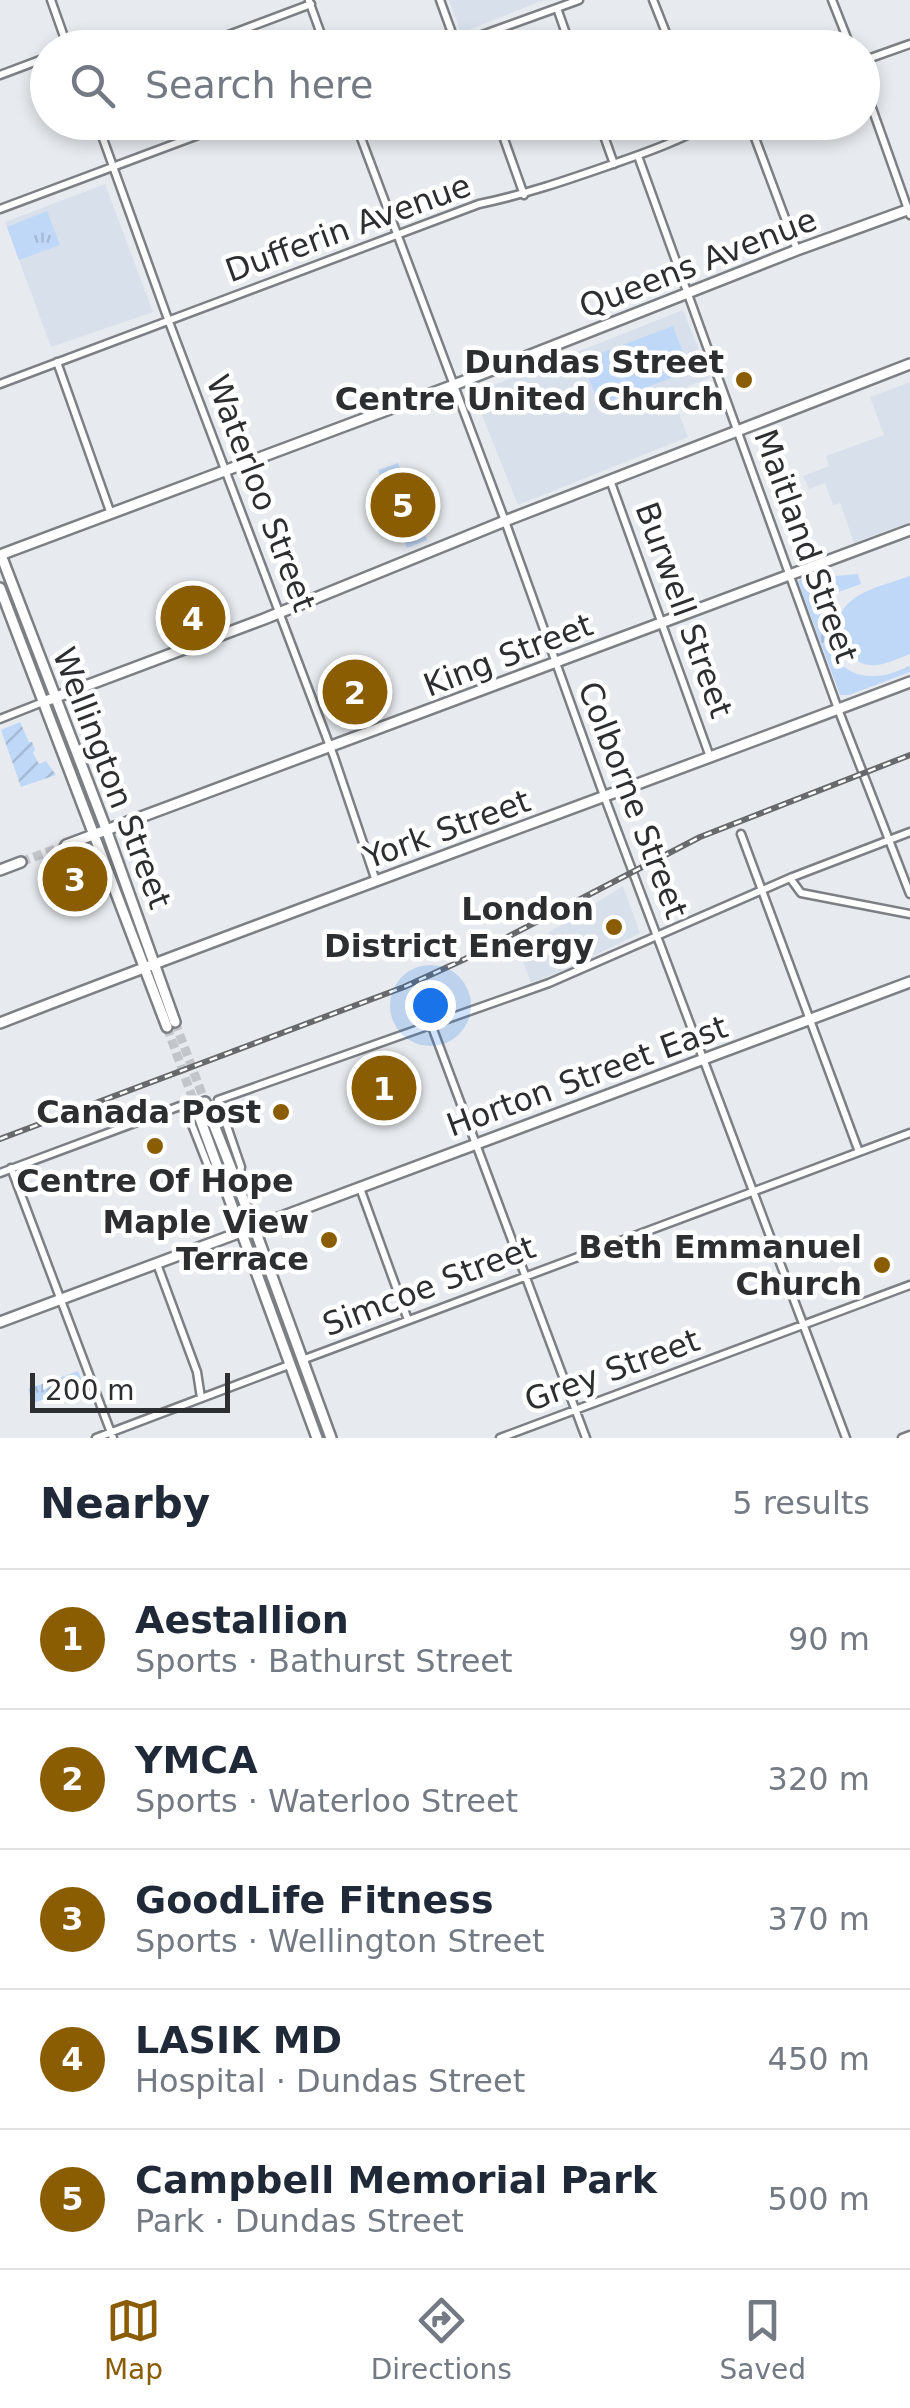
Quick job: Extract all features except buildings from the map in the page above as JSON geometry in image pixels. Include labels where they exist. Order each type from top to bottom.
[{"type":"main road","name":"Queens Avenue","points":[[0,554],[454,385],[797,250],[909,212]]},
{"type":"main road","points":[[43,702],[910,364]]},
{"type":"main road","name":"King Street","points":[[66,845],[910,530]]},
{"type":"main road","name":"Wellington Street","points":[[0,554],[106,829],[171,1025]]},
{"type":"main road","name":"Wellington Street","points":[[0,588],[135,946],[148,965]]},
{"type":"main road","name":"York Street","points":[[0,1023],[910,682]]},
{"type":"main road","points":[[0,870],[21,862]]},
{"type":"main road","points":[[124,975],[133,961],[135,946]]},
{"type":"main road","name":"Horton Street East","points":[[0,1322],[910,982]]},
{"type":"main road","points":[[317,1438],[228,1194],[200,1104],[238,1184],[330,1438]]},
{"type":"street","points":[[50,0],[61,30]]},
{"type":"street","points":[[440,0],[451,30]]},
{"type":"street","points":[[654,0],[665,30]]},
{"type":"street","points":[[832,0],[844,30]]},
{"type":"street","points":[[503,30],[573,1]]},
{"type":"street","points":[[240,30],[310,2],[320,30]]},
{"type":"street","points":[[557,8],[565,30]]},
{"type":"street","points":[[880,55],[910,44]]},
{"type":"street","points":[[0,75],[30,64]]},
{"type":"street","points":[[880,131],[909,212]]},
{"type":"street","name":"Waterloo Street","points":[[105,140],[376,881]]},
{"type":"street","points":[[0,209],[184,140]]},
{"type":"street","name":"Colborne Street","points":[[362,140],[846,1438]]},
{"type":"street","points":[[504,140],[524,195]]},
{"type":"street","points":[[605,140],[614,164]]},
{"type":"street","name":"Dufferin Avenue","points":[[0,384],[479,204],[524,195],[680,140]]},
{"type":"street","points":[[757,140],[797,250]]},
{"type":"street","name":"Maitland Street","points":[[638,156],[838,709],[910,894]]},
{"type":"street","points":[[57,362],[111,514]]},
{"type":"street","name":"Burwell Street","points":[[610,480],[710,757]]},
{"type":"street","points":[[0,719],[43,702]]},
{"type":"street","points":[[238,1184],[241,1167],[218,1100],[549,984],[790,878],[910,832]]},
{"type":"street","points":[[740,834],[859,1152]]},
{"type":"street","points":[[790,878],[802,893],[910,914]]},
{"type":"street","points":[[431,1024],[586,1438]]},
{"type":"street","points":[[0,1173],[176,1106],[187,1112],[214,1182],[228,1194]]},
{"type":"street","name":"Simcoe Street","points":[[302,1360],[910,1133]]},
{"type":"street","points":[[12,1168],[112,1435]]},
{"type":"street","points":[[360,1188],[408,1320]]},
{"type":"street","points":[[156,1264],[197,1372],[201,1398]]},
{"type":"street","name":"Grey Street","points":[[500,1438],[910,1285]]},
{"type":"street","name":"Simcoe Street","points":[[96,1438],[290,1365]]},
{"type":"street","points":[[902,1438],[910,1435]]},
{"type":"shaded area","points":[[449,0],[544,0],[469,30],[460,30]]},
{"type":"shaded area","points":[[105,184],[153,312],[51,347],[5,222]]},
{"type":"shaded area","points":[[683,310],[710,378],[671,393],[688,437],[518,505],[473,393]]},
{"type":"shaded area","points":[[910,382],[910,522],[854,543],[840,503],[833,505],[825,483],[809,489],[803,476],[829,466],[826,456],[884,435],[870,397]]},
{"type":"shaded area","points":[[623,886],[640,933],[531,983],[519,951]]},
{"type":"green space","points":[[47,211],[60,245],[19,260],[7,227]]},
{"type":"green space","points":[[673,326],[690,371],[599,405],[582,360]]},
{"type":"green space","points":[[398,463],[427,540],[407,548],[378,470]]},
{"type":"green space","points":[[816,571],[835,576],[858,574],[861,584],[821,598],[825,609],[833,606],[828,641],[839,662],[858,674],[871,676],[910,666],[910,672],[840,695],[798,582]]},
{"type":"green space","points":[[910,576],[910,654],[875,665],[851,658],[843,650],[844,640],[837,632],[844,608],[874,588]]},
{"type":"green space","points":[[20,722],[39,764],[46,761],[56,775],[21,787],[1,730]]},
{"type":"green space","points":[[78,1371],[84,1385],[33,1403],[28,1389]]},
{"type":"tunnel","points":[[21,862],[66,845]]},
{"type":"tunnel","points":[[175,1022],[205,1102]]},
{"type":"tunnel","points":[[167,1027],[195,1105]]},
{"type":"railway","points":[[0,1139],[404,987],[700,837],[910,755]]},
{"type":"place","name":"Dundas Street Centre United Church","points":[[744,380]]},
{"type":"place","name":"Campbell Memorial Park","points":[[403,505]]},
{"type":"place","name":"LASIK MD","points":[[193,618]]},
{"type":"place","name":"YMCA","points":[[355,692]]},
{"type":"place","name":"GoodLife Fitness","points":[[75,879]]},
{"type":"place","name":"London District Energy","points":[[614,927]]},
{"type":"place","name":"Aestallion","points":[[384,1088]]},
{"type":"place","name":"Canada Post","points":[[281,1112]]},
{"type":"place","name":"Centre Of Hope","points":[[155,1146]]},
{"type":"place","name":"Maple View Terrace","points":[[329,1240]]},
{"type":"place","name":"Beth Emmanuel Church","points":[[882,1265]]}]
